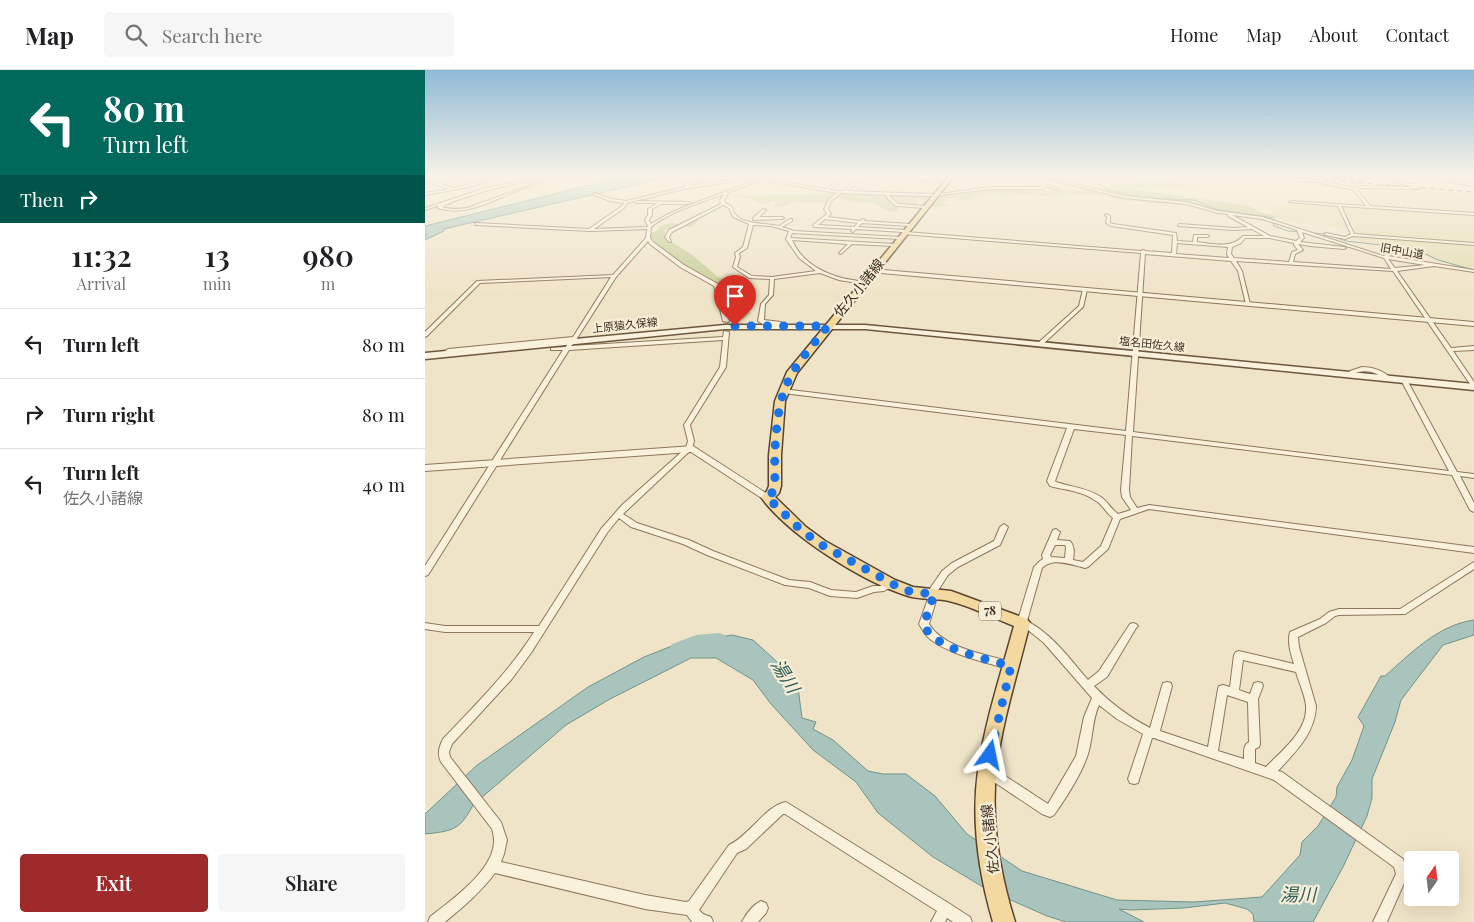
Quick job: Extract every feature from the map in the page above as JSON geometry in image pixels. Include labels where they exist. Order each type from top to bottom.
[{"type":"main road","name":"佐久小諸線","points":[[767,497],[774,491],[777,422],[783,392],[795,367],[917,216]]},
{"type":"main road","name":"上原猿久保線","points":[[425,355],[715,328],[828,326]]},
{"type":"main road","name":"塩名田佐久線","points":[[828,326],[892,328],[1474,387]]},
{"type":"main road","name":"78","points":[[767,497],[810,538],[891,584],[912,592],[951,596],[1022,623]]},
{"type":"main road","name":"佐久小諸線","points":[[1004,922],[997,897],[988,840],[985,794],[987,770],[1022,623]]},
{"type":"street","points":[[590,230],[610,216]]},
{"type":"street","points":[[425,573],[613,276],[648,238],[650,227],[647,220],[650,216]]},
{"type":"street","points":[[475,224],[590,230],[650,227],[667,216]]},
{"type":"street","points":[[670,241],[667,237],[670,231],[700,216]]},
{"type":"street","points":[[733,216],[749,223],[771,225],[791,231],[849,235],[905,232]]},
{"type":"street","points":[[814,226],[827,216]]},
{"type":"street","points":[[1107,216],[1110,224],[1175,235],[1174,254]]},
{"type":"street","points":[[1232,216],[1269,237],[1341,248],[1382,257],[1394,270],[1474,387]]},
{"type":"street","name":"旧中山道","points":[[1246,216],[1263,218],[1300,232],[1306,232],[1382,257],[1474,271]]},
{"type":"street","points":[[1345,216],[1352,235]]},
{"type":"street","points":[[782,218],[757,218],[749,223],[745,248],[737,253],[738,257],[735,267],[751,277],[772,278],[818,272]]},
{"type":"street","points":[[825,218],[863,221],[905,232]]},
{"type":"street","points":[[780,227],[791,220]]},
{"type":"street","points":[[843,242],[863,221]]},
{"type":"street","points":[[1179,225],[1240,230],[1252,228]]},
{"type":"street","points":[[791,231],[814,226],[855,228],[1233,259],[1394,270],[1432,265]]},
{"type":"street","points":[[1195,236],[1200,232],[1200,227]]},
{"type":"street","points":[[1174,242],[1230,246],[1240,242],[1247,234],[1240,230]]},
{"type":"street","points":[[788,239],[791,231]]},
{"type":"street","points":[[1295,242],[1302,239],[1300,232]]},
{"type":"street","points":[[1306,232],[1343,238],[1352,235],[1474,244]]},
{"type":"street","points":[[1195,236],[1195,243]]},
{"type":"street","points":[[1195,236],[1207,236]]},
{"type":"street","points":[[1245,237],[1262,239],[1269,237]]},
{"type":"street","points":[[648,238],[651,243],[682,266],[716,286],[726,321]]},
{"type":"street","points":[[788,239],[894,245]]},
{"type":"street","points":[[788,239],[800,257],[818,272],[847,281],[863,283]]},
{"type":"street","points":[[1291,262],[1293,253],[1301,250],[1296,246],[1295,242]]},
{"type":"street","points":[[841,253],[851,243]]},
{"type":"street","points":[[1230,246],[1229,254],[1240,271],[1248,304]]},
{"type":"street","points":[[1382,257],[1396,247]]},
{"type":"street","points":[[1135,511],[1126,497],[1125,490],[1143,251]]},
{"type":"street","points":[[872,271],[1474,324]]},
{"type":"street","points":[[425,335],[479,282],[613,276]]},
{"type":"street","points":[[772,278],[771,295],[763,304],[761,321],[764,323],[779,323],[779,326]]},
{"type":"street","points":[[1040,344],[1081,306],[1085,290]]},
{"type":"street","points":[[425,355],[571,342],[726,335],[724,363],[721,372],[689,419],[687,425],[691,441],[689,449],[618,514],[604,530],[527,650],[507,677],[447,742],[443,756],[500,832],[500,846],[493,866],[478,884],[435,922]]},
{"type":"street","points":[[553,349],[571,342]]},
{"type":"street","points":[[1449,350],[1474,348]]},
{"type":"street","points":[[1403,380],[1474,510]]},
{"type":"street","points":[[783,392],[1474,476]]},
{"type":"street","points":[[1071,427],[1051,481],[1053,484],[1095,498],[1117,517]]},
{"type":"street","points":[[425,468],[689,449],[696,450],[767,497]]},
{"type":"street","points":[[1381,922],[1402,874],[1399,863],[1391,856],[1269,772],[1151,733],[1130,723],[1087,686],[1053,644],[1037,630],[1022,623],[1038,566],[1047,559],[1085,565],[1105,547],[1117,517],[1157,506],[1474,550]]},
{"type":"street","points":[[618,514],[634,524],[686,542],[710,553],[788,582],[810,585],[830,593],[857,595],[873,589],[881,590],[891,584]]},
{"type":"street","points":[[1004,527],[997,543],[955,565],[945,573],[932,594],[924,624],[928,631],[955,649],[1011,666]]},
{"type":"street","points":[[1047,559],[1046,555],[1056,532]]},
{"type":"street","points":[[1053,542],[1067,544],[1070,547],[1069,562]]},
{"type":"street","points":[[1269,772],[1303,734],[1312,715],[1292,640],[1293,635],[1339,612],[1402,612],[1474,564]]},
{"type":"street","points":[[425,626],[445,629],[540,629]]},
{"type":"street","points":[[1087,686],[1103,674],[1133,626]]},
{"type":"street","points":[[1234,692],[1239,655],[1300,669]]},
{"type":"street","points":[[1134,779],[1167,686]]},
{"type":"street","points":[[1249,765],[1250,747],[1255,744],[1253,699],[1258,686]]},
{"type":"street","points":[[1212,753],[1223,690],[1253,699]]},
{"type":"street","points":[[987,770],[1050,811],[1081,759],[1088,736],[1092,704],[1099,697]]},
{"type":"street","points":[[493,866],[645,902],[686,909],[693,907],[733,849],[741,845],[780,810],[786,808],[965,922]]},
{"type":"street","points":[[689,908],[699,920],[707,922]]},
{"type":"street","points":[[749,922],[761,908]]},
{"type":"street","points":[[938,922],[945,909]]},
{"type":"shaded area","points":[[1277,216],[1474,216],[1474,267],[1471,268],[1439,260],[1416,249],[1352,239],[1356,234],[1352,230],[1323,224],[1289,222]]},
{"type":"green space","points":[[697,216],[702,216],[692,227],[678,226],[664,230],[668,240],[691,254],[718,277],[731,282],[737,292],[747,296],[748,299],[743,305],[751,313],[748,316],[743,319],[737,319],[727,314],[718,285],[714,281],[680,263],[650,239],[651,233],[657,231],[660,226],[672,223],[678,224]]},
{"type":"green space","points":[[1258,216],[1275,216],[1284,218]]},
{"type":"water","points":[[466,216],[501,216],[444,229],[444,231],[425,240],[425,226]]},
{"type":"water","name":"湯川","points":[[1474,620],[1474,635],[1443,645],[1401,700],[1395,722],[1372,779],[1372,798],[1367,816],[1343,867],[1313,922],[1254,922],[1253,914],[1247,909],[1225,903],[1184,908],[1119,909],[1144,922],[1066,922],[1047,916],[988,890],[933,857],[878,813],[856,782],[813,750],[771,704],[753,680],[716,658],[691,658],[610,699],[566,725],[473,805],[464,820],[455,828],[425,834],[425,814],[476,766],[588,687],[644,657],[672,646],[732,635],[753,640],[797,680],[802,718],[816,722],[813,729],[833,740],[868,771],[883,774],[906,774],[935,796],[967,834],[1022,871],[1117,900],[1194,902],[1262,897],[1300,855],[1302,842],[1318,826],[1336,797],[1337,787],[1352,760],[1364,726],[1358,717],[1381,676],[1385,676],[1415,649],[1437,634],[1461,623]]},
{"type":"waterway","points":[[1258,216],[1274,218],[1274,220]]},
{"type":"waterway","points":[[1273,222],[1274,226],[1288,231],[1305,232]]},
{"type":"waterway","points":[[1312,233],[1325,234]]},
{"type":"waterway","points":[[1334,237],[1346,241],[1415,249],[1438,260],[1474,270]]},
{"type":"waterway","name":"湯川","points":[[678,648],[696,641],[719,639]]},
{"type":"tunnel","points":[[726,321],[726,332]]},
{"type":"route","points":[[735,326],[828,326],[791,372],[786,383],[780,401],[777,422],[775,486],[771,496],[767,497],[810,538],[837,555],[902,589],[934,594],[924,624],[928,631],[936,638],[955,649],[971,655],[1011,666],[990,755]]}]
